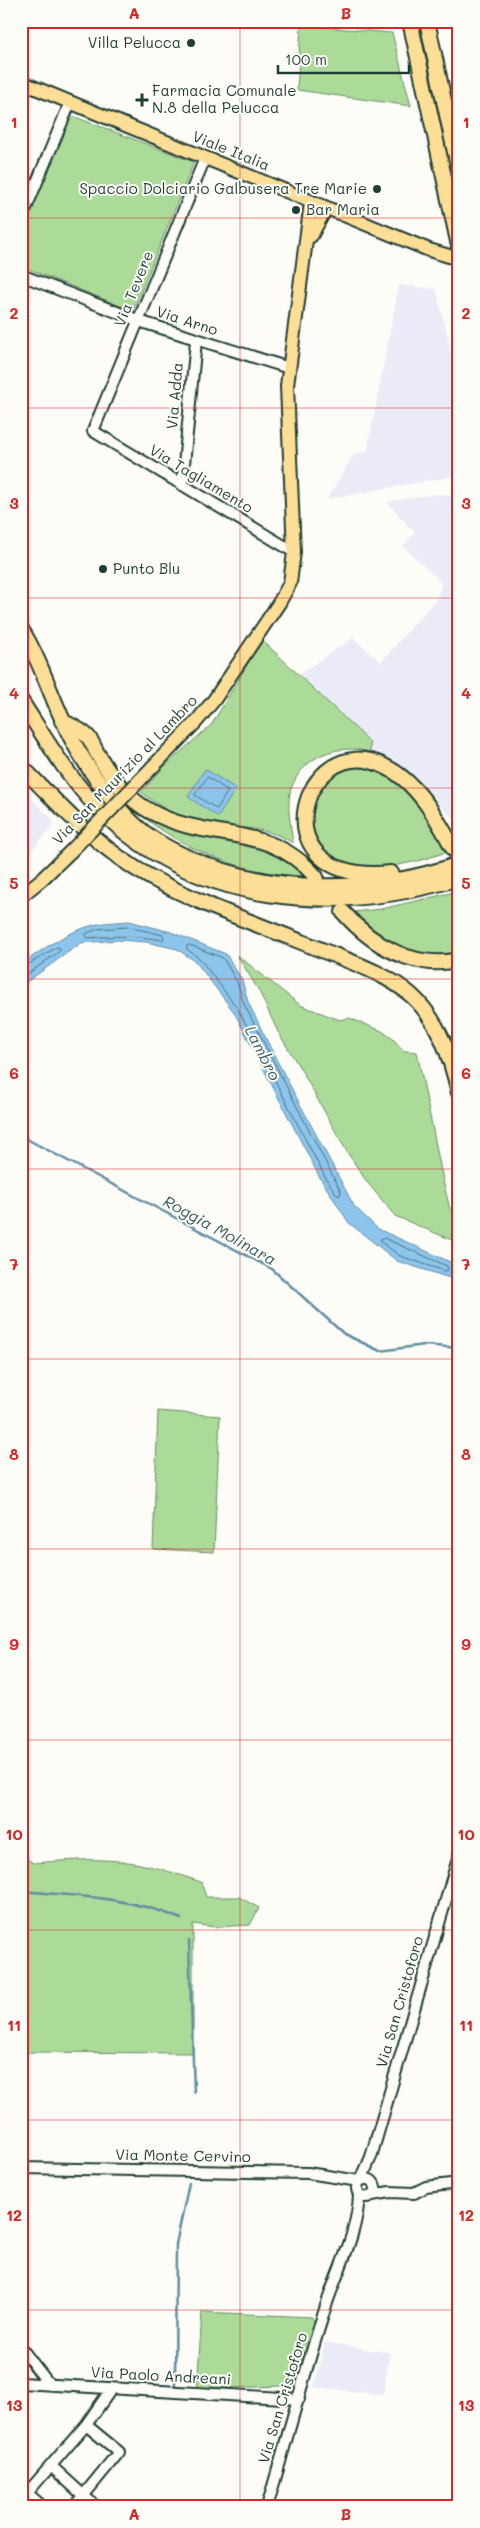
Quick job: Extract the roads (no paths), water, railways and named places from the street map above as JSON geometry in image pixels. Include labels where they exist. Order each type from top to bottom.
[{"type":"highway","points":[[410,21],[459,246]]},
{"type":"highway","points":[[427,21],[459,170]]},
{"type":"highway","points":[[21,629],[35,651],[62,721],[79,752],[126,817],[141,830],[175,852],[212,867],[275,882],[328,887],[381,883],[435,867]]},
{"type":"highway","points":[[21,701],[69,772],[98,808],[139,844],[190,873],[238,889],[272,895],[347,900],[408,892],[459,878]]},
{"type":"highway","points":[[62,721],[87,736],[118,784],[148,810],[182,825],[242,834],[275,845],[290,853],[316,877]]},
{"type":"highway","points":[[454,850],[430,809],[399,775],[385,766],[371,761],[348,762],[328,771],[316,782],[308,795],[304,811],[305,828],[310,843],[318,856],[333,867],[345,871],[380,874],[459,864]]},
{"type":"highway","points":[[21,766],[100,843],[133,868],[176,890],[350,961],[400,986],[420,1005],[436,1027],[450,1057],[458,1088]]},
{"type":"highway","points":[[344,912],[372,941],[401,955],[430,961],[459,960]]},
{"type":"main road","name":"Viale Italia","points":[[21,82],[429,250],[459,259]]},
{"type":"main road","points":[[306,248],[311,202]]},
{"type":"main road","points":[[306,248],[326,208]]},
{"type":"main road","name":"Via San Maurizio al Lambro","points":[[21,896],[70,852],[196,722],[285,592],[292,575],[294,552],[287,400],[289,368],[306,248]]},
{"type":"street","points":[[21,220],[70,103]]},
{"type":"street","name":"Via Tevere","points":[[93,431],[205,158]]},
{"type":"street","name":"Via Arno","points":[[21,275],[137,320],[289,368]]},
{"type":"street","name":"Via Adda","points":[[182,485],[196,340]]},
{"type":"street","name":"Via Tagliamento","points":[[93,431],[294,552]]},
{"type":"street","name":"Via San Cristoforo","points":[[267,2507],[327,2303],[358,2212],[359,2187],[371,2158],[454,1884],[459,1855]]},
{"type":"street","name":"Via San Cristoforo","points":[[371,2158],[373,2183]]},
{"type":"street","name":"Via Monte Cervino","points":[[21,2168],[308,2173],[344,2180],[359,2187]]},
{"type":"street","points":[[390,2192],[368,2179],[359,2187],[364,2197],[390,2192],[414,2193],[426,2187],[459,2183]]},
{"type":"street","points":[[371,2196],[375,2190],[373,2183]]},
{"type":"street","name":"Via San Cristoforo","points":[[358,2212],[371,2196]]},
{"type":"street","points":[[21,2348],[49,2384]]},
{"type":"street","name":"Via Paolo Andreani","points":[[21,2383],[299,2399]]},
{"type":"street","points":[[43,2507],[24,2497],[86,2425],[112,2388]]},
{"type":"street","points":[[74,2507],[119,2452],[86,2425]]},
{"type":"street","points":[[50,2466],[96,2507]]},
{"type":"water","points":[[205,769],[236,789],[218,817],[188,797]]},
{"type":"water","name":"Lambro","points":[[129,921],[171,932],[226,954],[242,980],[248,1002],[276,1059],[354,1206],[378,1229],[459,1266],[459,1281],[397,1261],[349,1223],[320,1178],[234,1012],[196,962],[177,949],[146,942],[118,940],[81,943],[21,986],[21,965],[57,940],[87,927],[102,923]]},
{"type":"waterway","name":"Roggia Molinara","points":[[21,1136],[272,1269],[344,1334],[380,1351],[424,1345],[459,1348]]},
{"type":"waterway","points":[[21,1891],[82,1896],[123,1902],[143,1906],[181,1919]]},
{"type":"waterway","points":[[189,1941],[194,2092]]},
{"type":"waterway","points":[[175,2384],[176,2244],[189,2183]]},
{"type":"place","name":"Villa Pelucca","points":[[191,43]]},
{"type":"place","name":"Farmacia Comunale N.8 della Pelucca","points":[[142,100]]},
{"type":"place","name":"Spaccio Dolciario Galbusera Tre Marie","points":[[377,189]]},
{"type":"place","name":"Bar Maria","points":[[296,210]]},
{"type":"place","name":"Punto Blu","points":[[103,569]]}]
